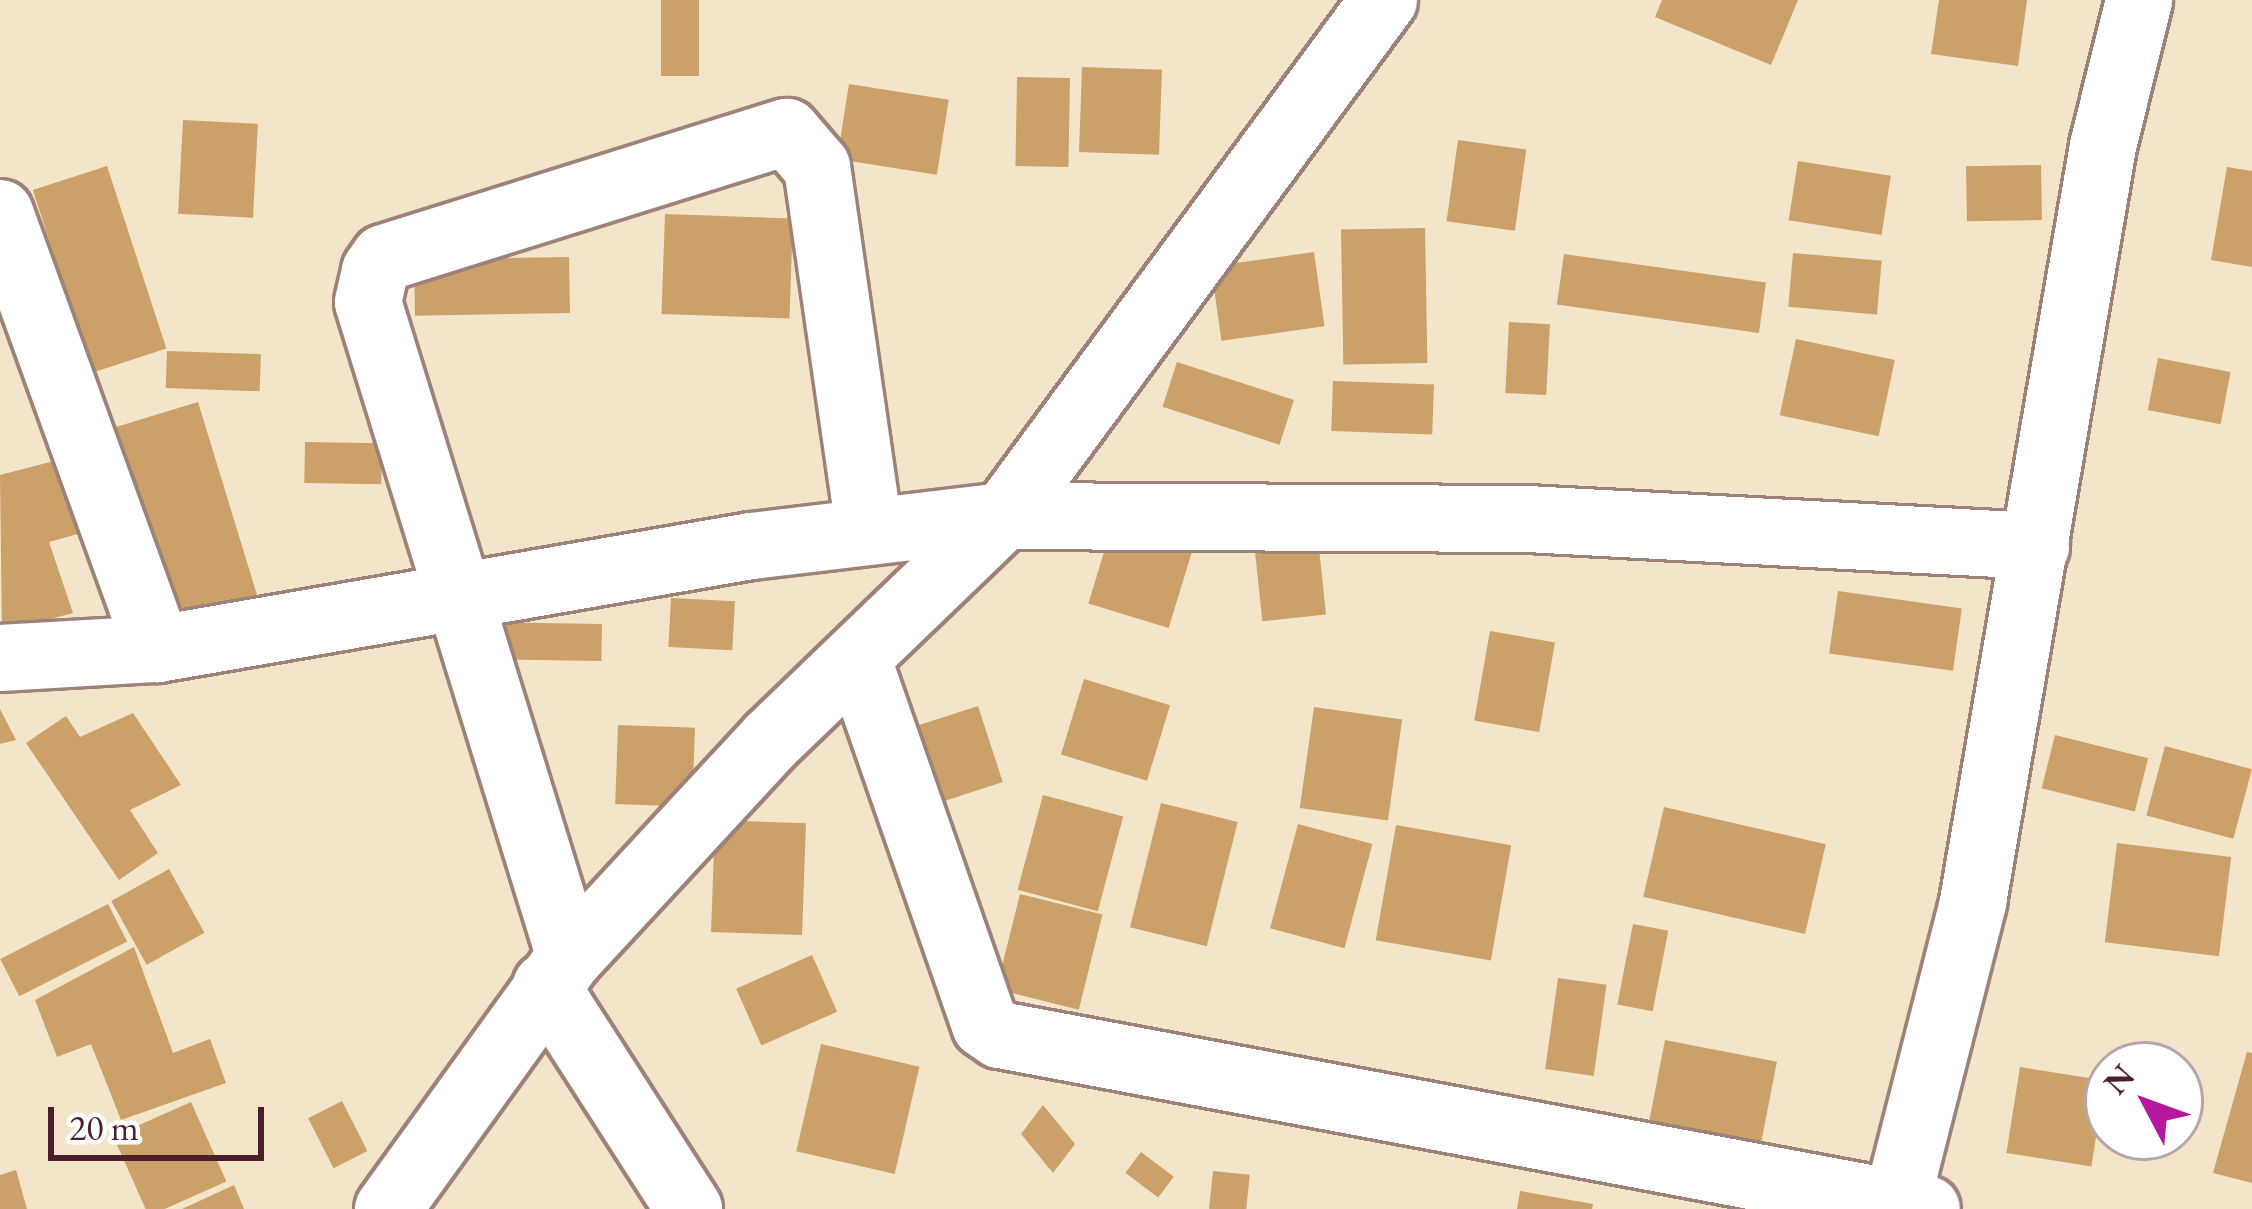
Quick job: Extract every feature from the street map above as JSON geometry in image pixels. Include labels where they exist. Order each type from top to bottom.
[{"type":"street","points":[[388,1209],[558,972],[771,740],[859,663],[1004,516],[1384,0]]},
{"type":"street","points":[[859,663],[985,1025],[1000,1035],[1906,1207],[1973,902],[2103,146],[2139,0]]},
{"type":"street","points":[[689,1209],[558,972],[464,600],[368,302],[375,271],[384,258],[764,130],[787,131],[817,166],[869,529]]},
{"type":"street","points":[[0,213],[158,649]]},
{"type":"street","points":[[0,658],[158,649],[869,529],[1004,516],[1527,519],[2036,547]]},
{"type":"building","points":[[661,0],[699,0],[699,76],[661,76]]},
{"type":"building","points":[[1662,0],[1798,0],[1771,65],[1655,17]]},
{"type":"building","points":[[1939,0],[2027,0],[2018,66],[1931,54]]},
{"type":"building","points":[[1082,67],[1162,70],[1159,155],[1079,152]]},
{"type":"building","points":[[1017,77],[1070,78],[1068,167],[1015,166]]},
{"type":"building","points":[[849,84],[949,100],[937,175],[837,159]]},
{"type":"building","points":[[183,120],[258,124],[253,218],[178,214]]},
{"type":"building","points":[[1458,140],[1526,150],[1515,231],[1447,221]]},
{"type":"building","points":[[1798,161],[1891,176],[1881,235],[1789,220]]},
{"type":"building","points":[[2041,165],[2042,220],[1967,221],[1966,166]]},
{"type":"building","points":[[107,166],[166,349],[92,373],[33,190]]},
{"type":"building","points":[[2227,167],[2252,171],[2252,267],[2211,260]]},
{"type":"building","points":[[665,214],[793,218],[789,318],[662,314]]},
{"type":"building","points":[[1425,228],[1427,363],[1343,364],[1341,229]]},
{"type":"building","points":[[1314,252],[1324,326],[1221,341],[1211,266]]},
{"type":"building","points":[[1793,253],[1882,261],[1877,315],[1788,307]]},
{"type":"building","points":[[1564,254],[1766,282],[1759,333],[1557,305]]},
{"type":"building","points":[[569,257],[570,313],[415,316],[414,260]]},
{"type":"building","points":[[1509,322],[1550,324],[1546,395],[1505,393]]},
{"type":"building","points":[[1796,339],[1895,360],[1879,436],[1780,415]]},
{"type":"building","points":[[167,351],[261,354],[260,391],[166,388]]},
{"type":"building","points":[[2158,358],[2231,372],[2221,424],[2148,410]]},
{"type":"building","points":[[1177,362],[1294,400],[1279,445],[1162,407]]},
{"type":"building","points":[[1333,381],[1434,385],[1432,434],[1331,431]]},
{"type":"building","points":[[198,402],[258,599],[171,626],[111,429]]},
{"type":"building","points":[[305,442],[382,443],[381,484],[304,483]]},
{"type":"building","points":[[85,453],[110,525],[49,542],[73,613],[2,632],[0,475]]},
{"type":"building","points":[[1112,526],[1192,551],[1169,628],[1088,603]]},
{"type":"building","points":[[1317,529],[1326,615],[1262,621],[1253,536]]},
{"type":"building","points":[[1838,591],[1962,608],[1953,671],[1829,653]]},
{"type":"building","points":[[671,598],[735,601],[732,650],[668,647]]},
{"type":"building","points":[[483,622],[602,624],[601,661],[482,659]]},
{"type":"building","points":[[1490,631],[1555,642],[1539,732],[1474,721]]},
{"type":"building","points":[[1084,679],[1170,705],[1147,781],[1061,755]]},
{"type":"building","points":[[978,706],[1003,782],[921,809],[896,733]]},
{"type":"building","points":[[1314,707],[1402,719],[1388,820],[1300,808]]},
{"type":"building","points":[[0,709],[16,740],[0,744]]},
{"type":"building","points":[[133,713],[181,785],[130,810],[158,853],[119,880],[26,743],[66,716],[80,737]]},
{"type":"building","points":[[618,725],[695,728],[692,807],[615,804]]},
{"type":"building","points":[[2055,735],[2148,758],[2135,812],[2042,788]]},
{"type":"building","points":[[2165,746],[2252,769],[2233,839],[2146,816]]},
{"type":"building","points":[[1043,795],[1123,816],[1098,911],[1018,890]]},
{"type":"building","points":[[1161,803],[1238,822],[1207,946],[1130,927]]},
{"type":"building","points":[[1664,807],[1826,844],[1805,934],[1643,897]]},
{"type":"building","points":[[715,820],[806,823],[802,935],[711,932]]},
{"type":"building","points":[[1298,824],[1372,844],[1344,948],[1270,928]]},
{"type":"building","points":[[1396,825],[1511,845],[1491,961],[1376,940]]},
{"type":"building","points":[[2117,843],[2231,857],[2219,956],[2105,942]]},
{"type":"building","points":[[169,869],[204,933],[147,965],[111,901]]},
{"type":"building","points":[[1020,894],[1102,915],[1079,1010],[996,989]]},
{"type":"building","points":[[108,904],[127,941],[19,996],[0,959]]},
{"type":"building","points":[[1633,924],[1668,931],[1653,1011],[1617,1004]]},
{"type":"building","points":[[134,947],[173,1053],[210,1039],[226,1083],[121,1120],[91,1044],[57,1057],[35,1000]]},
{"type":"building","points":[[812,955],[837,1012],[761,1045],[736,989]]},
{"type":"building","points":[[1558,978],[1607,985],[1594,1076],[1545,1069]]},
{"type":"building","points":[[1665,1040],[1777,1062],[1759,1153],[1647,1131]]},
{"type":"building","points":[[821,1044],[919,1067],[895,1174],[796,1151]]},
{"type":"building","points":[[2247,1052],[2252,1053],[2252,1183],[2213,1173]]},
{"type":"building","points":[[2020,1067],[2084,1077],[2084,1161],[2092,1161],[2091,1166],[2006,1153]]},
{"type":"building","points":[[342,1101],[367,1151],[334,1168],[308,1118]]},
{"type":"building","points":[[191,1102],[226,1181],[165,1209],[146,1209],[113,1137]]},
{"type":"building","points":[[1043,1105],[1075,1144],[1053,1173],[1021,1134]]},
{"type":"building","points":[[1141,1152],[1174,1177],[1158,1197],[1125,1173]]},
{"type":"building","points":[[16,1170],[27,1209],[0,1209],[0,1175]]},
{"type":"building","points":[[1213,1171],[1250,1175],[1246,1209],[1209,1209]]},
{"type":"building","points":[[234,1185],[244,1209],[182,1209]]},
{"type":"building","points":[[1520,1191],[1593,1204],[1592,1209],[1517,1209]]}]
